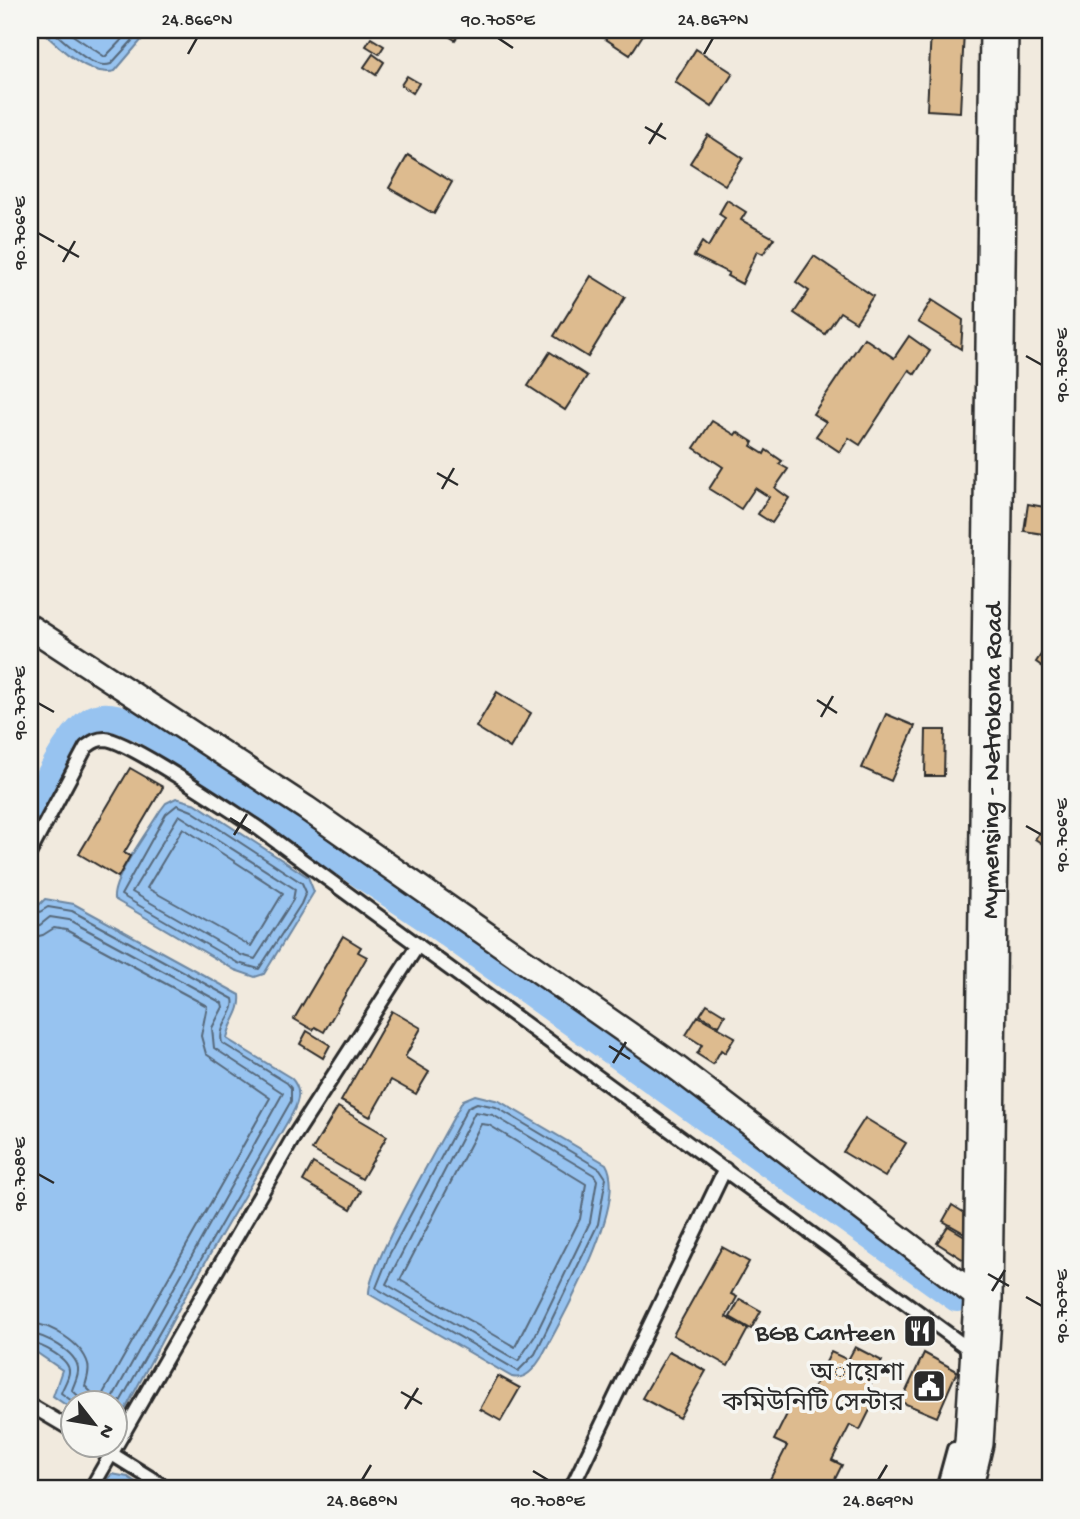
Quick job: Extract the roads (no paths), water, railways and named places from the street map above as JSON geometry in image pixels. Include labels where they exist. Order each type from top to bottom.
[{"type":"main road","name":"Mymensing - Netrokona Road","points":[[963,1489],[974,1443],[984,1301],[999,30]]},
{"type":"street","points":[[30,627],[306,808],[673,1065],[984,1301]]},
{"type":"lane","points":[[30,852],[86,747],[96,740],[107,739],[143,756],[258,828],[966,1347],[973,1389],[943,1489]]},
{"type":"lane","points":[[130,1422],[293,1138],[418,945]]},
{"type":"lane","points":[[571,1489],[725,1169]]},
{"type":"lane","points":[[30,1405],[60,1423]]},
{"type":"lane","points":[[91,1489],[108,1460]]},
{"type":"lane","points":[[123,1460],[168,1489]]},
{"type":"water","points":[[41,30],[150,30],[115,71],[105,72],[95,70],[75,59]]},
{"type":"water","points":[[176,798],[196,804],[308,877],[314,892],[264,974],[255,977],[235,970],[114,899],[119,879],[132,854],[166,803]]},
{"type":"water","points":[[45,899],[74,904],[240,995],[239,1007],[227,1039],[291,1078],[298,1091],[298,1100],[292,1114],[185,1297],[130,1400],[130,1390],[60,1390],[60,1401],[53,1396],[62,1370],[30,1348],[30,914]]},
{"type":"water","points":[[475,1095],[499,1101],[606,1164],[611,1182],[609,1205],[590,1261],[541,1358],[532,1370],[521,1377],[512,1377],[369,1294],[380,1257],[393,1229],[463,1100]]},
{"type":"water","points":[[112,1474],[128,1477],[145,1489],[100,1489]]},
{"type":"waterway","points":[[30,813],[59,760],[87,723],[96,718],[109,717],[144,729],[428,919],[957,1298]]},
{"type":"place","name":"BGB Canteen","points":[[920,1331]]},
{"type":"place","name":"অায়েশা কমিউনিটি সেন্টার","points":[[929,1386]]}]
